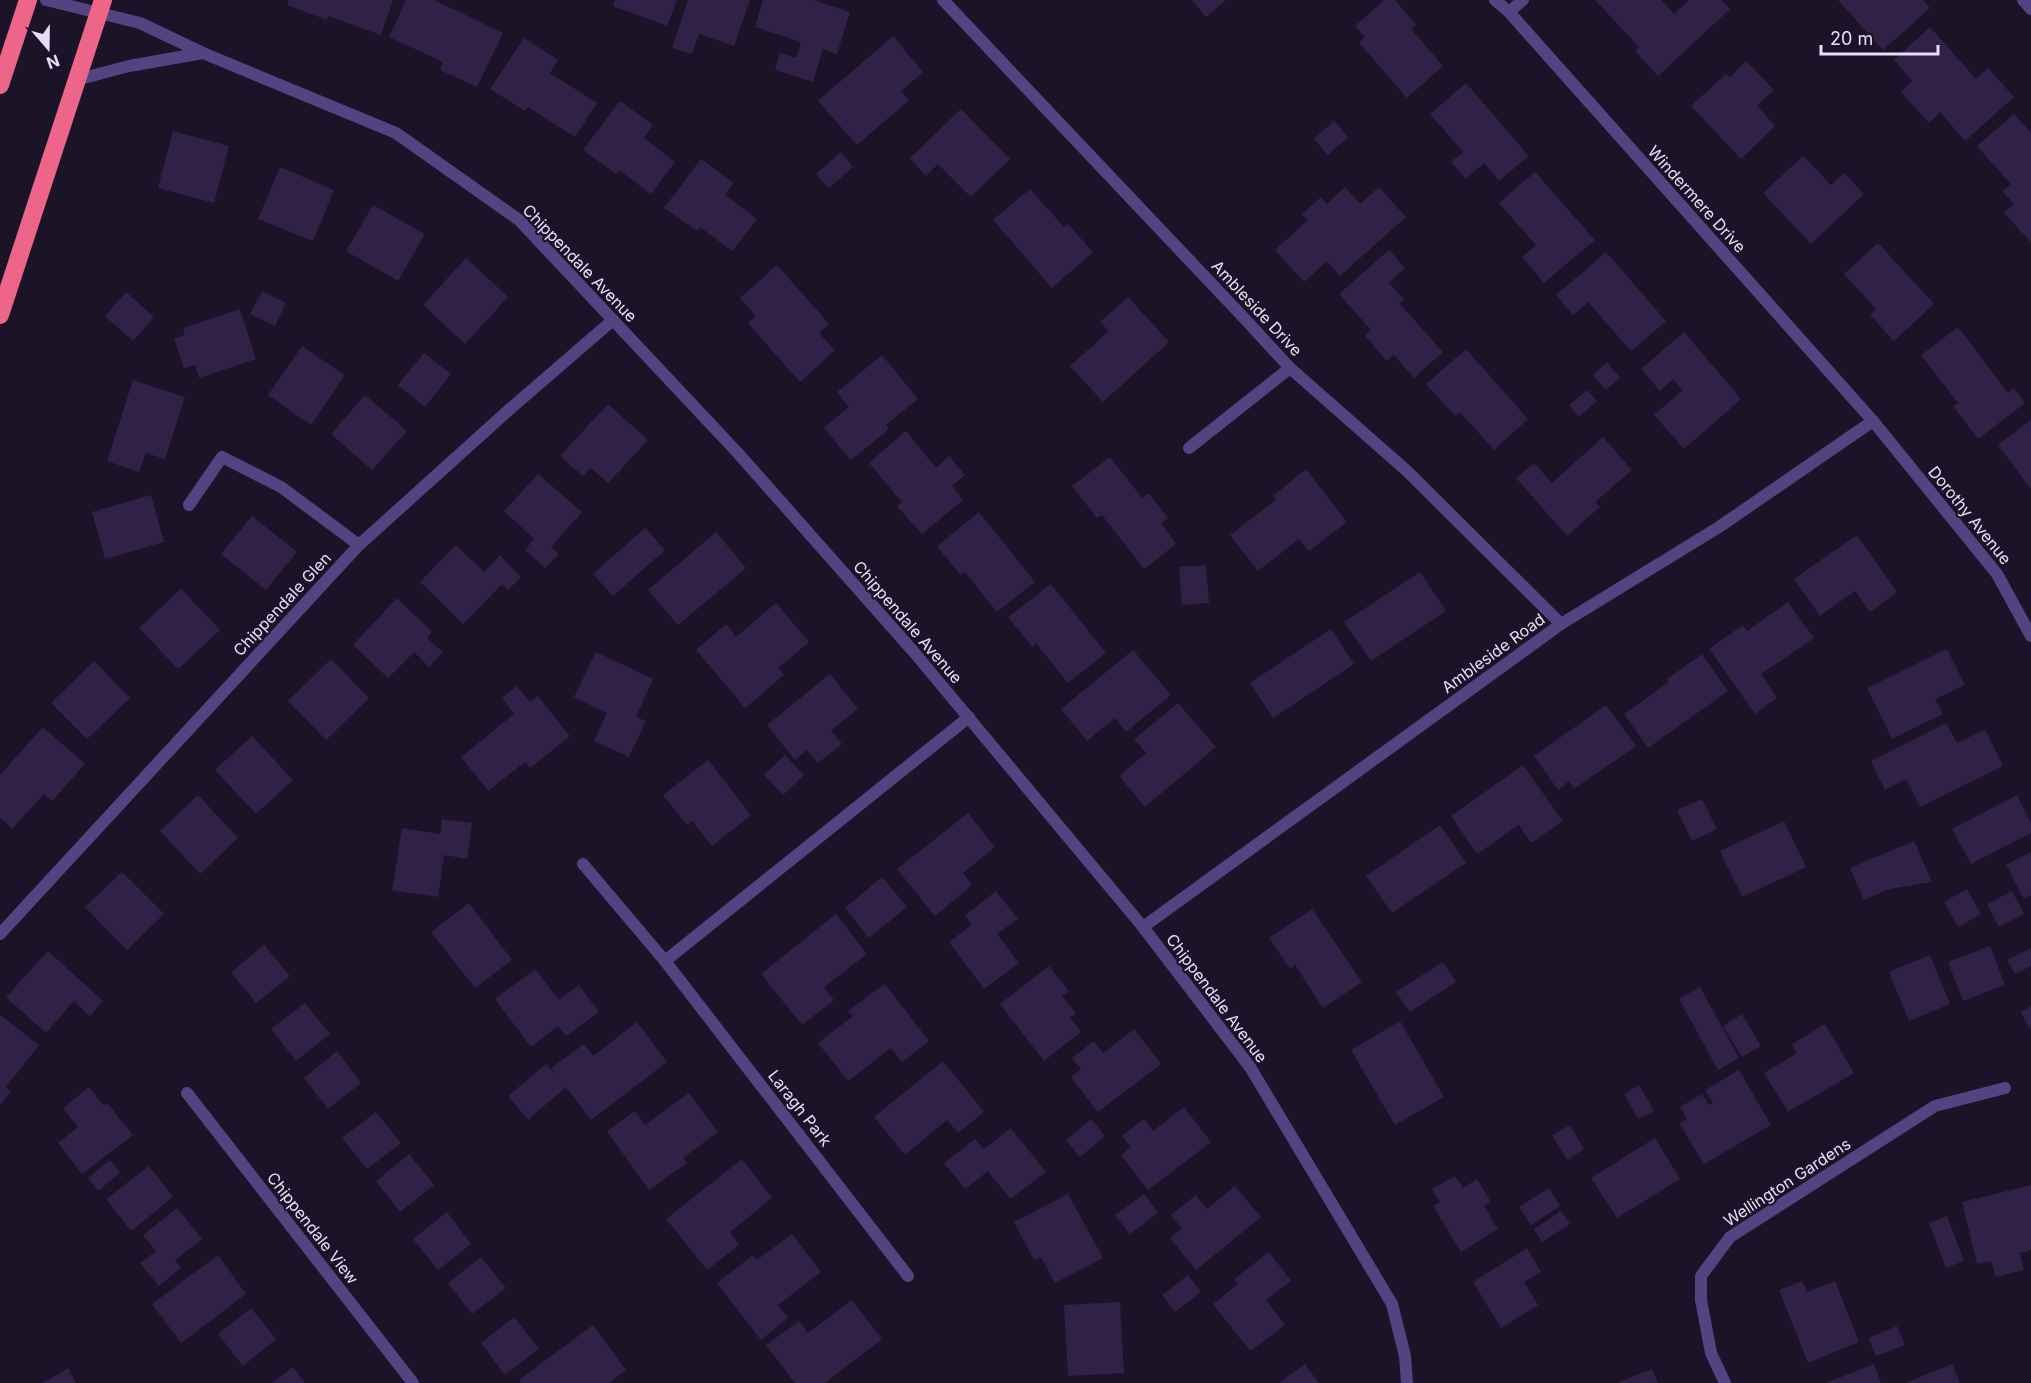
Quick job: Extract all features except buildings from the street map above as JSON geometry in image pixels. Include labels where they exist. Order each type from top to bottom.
[{"type":"highway","points":[[0,85],[28,0]]},
{"type":"highway","points":[[0,315],[101,6]]},
{"type":"street","name":"Chippendale Avenue","points":[[46,0],[101,6],[203,53],[396,133],[519,220],[736,451],[913,651],[1143,927],[1250,1067],[1392,1304],[1405,1356],[1407,1383]]},
{"type":"street","name":"Ambleside Drive","points":[[943,0],[1290,368],[1407,471],[1561,624]]},
{"type":"street","name":"Windermere Drive","points":[[1495,0],[1509,12],[1873,421]]},
{"type":"street","points":[[1509,12],[1523,0]]},
{"type":"street","points":[[2023,0],[2031,9]]},
{"type":"street","points":[[76,80],[129,66],[203,53]]},
{"type":"street","name":"Chippendale Glen","points":[[0,934],[359,545],[613,320]]},
{"type":"street","points":[[1188,448],[1290,368]]},
{"type":"street","name":"Ambleside Road","points":[[1143,927],[1561,624],[1719,527],[1873,421]]},
{"type":"street","name":"Dorothy Avenue","points":[[1873,421],[1997,574],[2031,636]]},
{"type":"street","points":[[189,505],[222,457],[281,487],[359,545]]},
{"type":"street","points":[[665,960],[969,717]]},
{"type":"street","name":"Laragh Park","points":[[583,864],[665,960],[908,1276]]},
{"type":"street","name":"Wellington Gardens","points":[[1725,1383],[1711,1353],[1701,1300],[1701,1276],[1730,1237],[1935,1106],[2005,1088]]},
{"type":"street","name":"Chippendale View","points":[[187,1093],[413,1383]]}]
